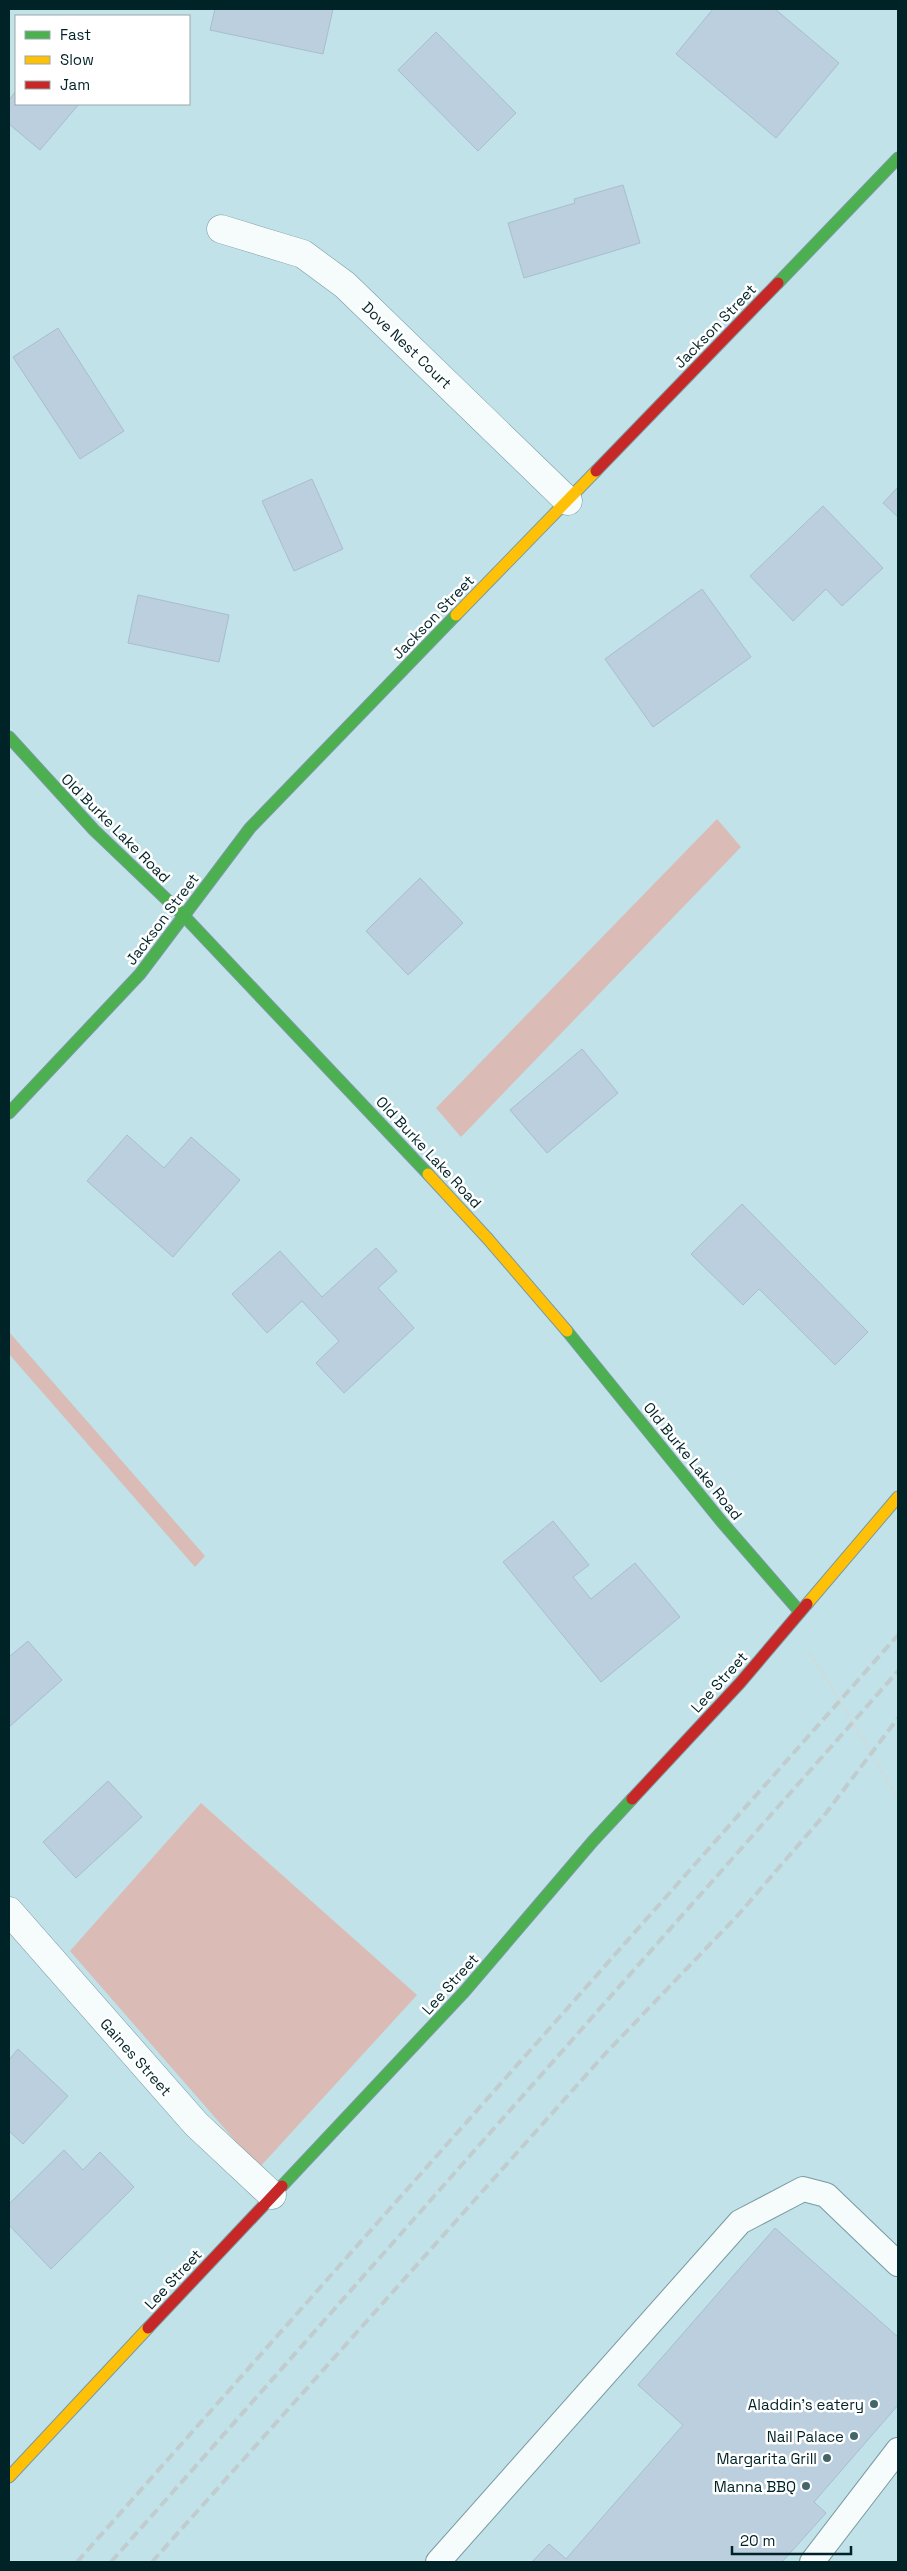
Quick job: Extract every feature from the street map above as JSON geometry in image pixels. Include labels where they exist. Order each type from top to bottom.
[{"type":"street","name":"Jackson Street","points":[[9,1113],[140,974],[185,917],[229,853],[250,828],[898,158]]},
{"type":"street","name":"Dove Nest Court","points":[[220,229],[303,254],[345,285],[568,501]]},
{"type":"street","name":"Old Burke Lake Road","points":[[9,737],[94,830],[185,917],[357,1096],[488,1239],[613,1386],[721,1521],[800,1612]]},
{"type":"street","name":"Lee Street","points":[[9,2477],[465,1991],[593,1841],[740,1683],[898,1497]]},
{"type":"street","name":"Gaines Street","points":[[9,1911],[127,2048],[196,2124],[272,2195]]},
{"type":"lane","points":[[438,2562],[740,2222],[803,2189],[826,2195],[898,2264]]},
{"type":"lane","points":[[812,2562],[898,2450]]},
{"type":"path","points":[[788,1626],[820,1668],[898,1798]]},
{"type":"shaded area","points":[[717,819],[741,847],[461,1137],[436,1108]]},
{"type":"shaded area","points":[[9,1332],[205,1556],[195,1567],[9,1354]]},
{"type":"shaded area","points":[[201,1803],[417,1995],[259,2168],[70,1951]]},
{"type":"building","points":[[215,9],[333,9],[323,54],[210,30]]},
{"type":"building","points":[[713,9],[775,9],[839,63],[776,138],[676,54]]},
{"type":"building","points":[[436,32],[516,113],[478,151],[398,70]]},
{"type":"building","points":[[15,92],[15,105],[78,105],[40,150],[9,124],[9,100]]},
{"type":"building","points":[[623,185],[640,243],[524,278],[508,223],[575,203],[574,199]]},
{"type":"building","points":[[58,328],[124,431],[80,459],[13,357]]},
{"type":"building","points":[[312,479],[343,549],[294,571],[262,501]]},
{"type":"building","points":[[898,487],[898,517],[883,503]]},
{"type":"building","points":[[823,506],[883,568],[842,606],[826,589],[793,621],[750,576]]},
{"type":"building","points":[[702,589],[751,657],[653,727],[605,659]]},
{"type":"building","points":[[138,595],[229,615],[219,662],[128,643]]},
{"type":"building","points":[[420,878],[463,923],[408,975],[366,931]]},
{"type":"building","points":[[582,1049],[618,1093],[547,1153],[510,1110]]},
{"type":"building","points":[[127,1135],[164,1168],[191,1137],[240,1180],[173,1257],[87,1181]]},
{"type":"building","points":[[742,1204],[868,1332],[835,1365],[759,1289],[743,1305],[691,1254]]},
{"type":"building","points":[[376,1248],[397,1271],[378,1288],[414,1328],[344,1393],[316,1363],[339,1341],[302,1301],[267,1333],[232,1294],[280,1251],[322,1297]]},
{"type":"building","points":[[553,1521],[589,1565],[573,1577],[591,1599],[635,1563],[680,1617],[601,1682],[503,1562]]},
{"type":"building","points":[[28,1641],[62,1680],[9,1727],[9,1657]]},
{"type":"building","points":[[108,1781],[142,1817],[76,1878],[43,1842]]},
{"type":"building","points":[[18,2049],[68,2096],[23,2144],[9,2131],[9,2060]]},
{"type":"building","points":[[64,2150],[83,2170],[100,2152],[134,2187],[51,2269],[9,2225],[9,2204]]},
{"type":"building","points":[[775,2228],[898,2337],[898,2405],[814,2502],[826,2513],[782,2562],[532,2562],[549,2544],[566,2559],[683,2425],[638,2385]]},
{"type":"railway","points":[[77,2562],[898,1635]]},
{"type":"railway","points":[[111,2562],[898,1671]]},
{"type":"railway","points":[[152,2562],[604,2055],[738,1915],[826,1813],[898,1718]]},
{"type":"traffic: fast","points":[[778,283],[898,158]]},
{"type":"traffic: fast","points":[[9,1113],[140,974],[250,828],[456,615]]},
{"type":"traffic: fast","points":[[9,737],[94,830],[185,917],[428,1174]]},
{"type":"traffic: fast","points":[[567,1331],[721,1521],[800,1612]]},
{"type":"traffic: fast","points":[[282,2186],[465,1991],[593,1841],[632,1799]]},
{"type":"traffic: slow","points":[[456,615],[596,471]]},
{"type":"traffic: slow","points":[[428,1174],[488,1239],[567,1331]]},
{"type":"traffic: slow","points":[[807,1604],[898,1497]]},
{"type":"traffic: slow","points":[[9,2477],[148,2328]]},
{"type":"traffic: jam","points":[[596,471],[778,283]]},
{"type":"traffic: jam","points":[[632,1799],[740,1683],[807,1604]]},
{"type":"traffic: jam","points":[[148,2328],[282,2186]]},
{"type":"place","name":"Aladdin's eatery","points":[[874,2404]]},
{"type":"place","name":"Nail Palace","points":[[854,2436]]},
{"type":"place","name":"Margarita Grill","points":[[827,2458]]},
{"type":"place","name":"Manna BBQ","points":[[806,2486]]}]
